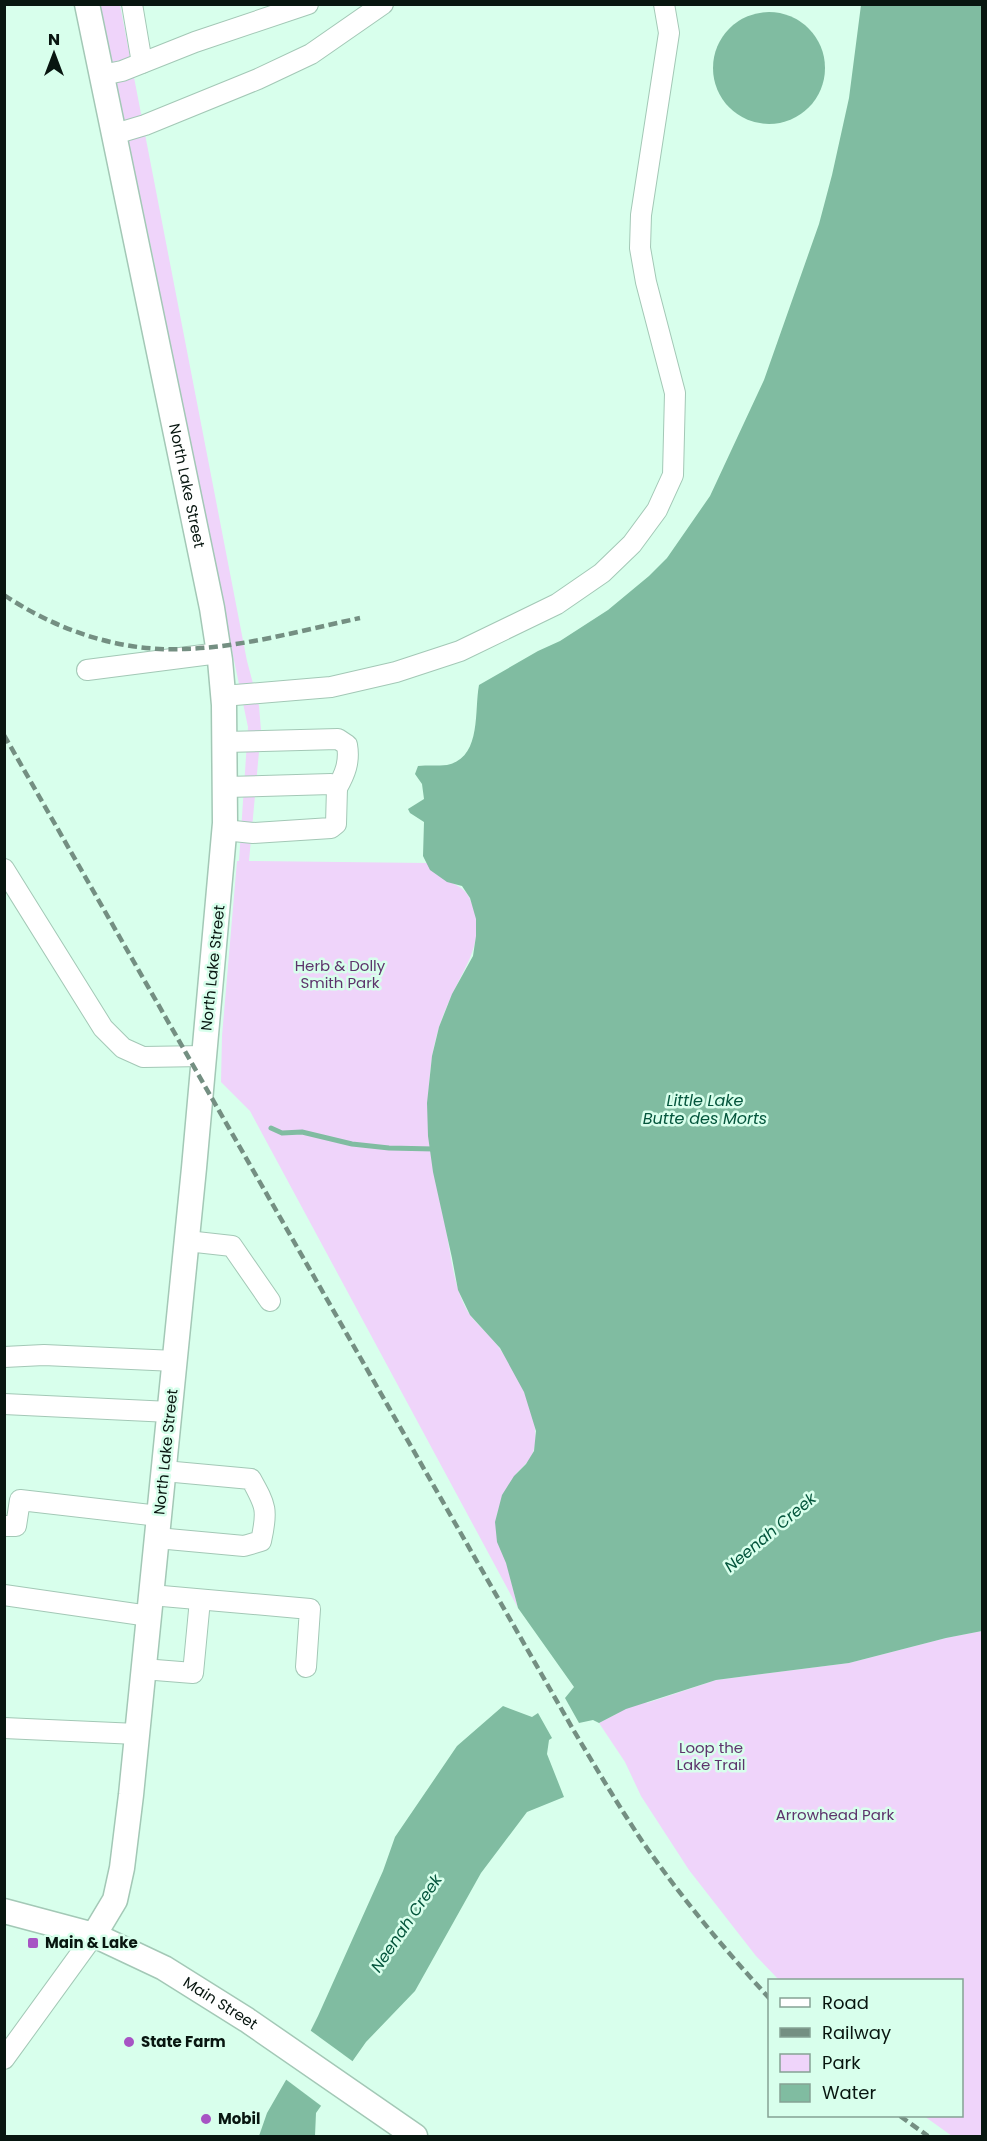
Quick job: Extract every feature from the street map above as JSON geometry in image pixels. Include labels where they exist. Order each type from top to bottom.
[{"type":"main road","name":"North Lake Street","points":[[87,4],[208,586],[219,653],[223,696],[226,787],[225,830],[187,1240],[137,1734],[118,1888],[113,1908],[94,1935]]},
{"type":"main road","name":"Main Street","points":[[4,1911],[94,1935],[173,1973],[248,2020],[415,2136]]},
{"type":"street","points":[[132,4],[142,63]]},
{"type":"street","points":[[102,75],[122,71],[308,4]]},
{"type":"street","points":[[115,134],[145,125],[258,79],[311,54],[383,4]]},
{"type":"street","points":[[223,696],[331,687],[396,672],[460,651],[557,604],[602,573],[632,544],[657,510],[673,476],[675,393],[646,282],[640,248],[641,214],[669,33],[664,4]]},
{"type":"street","points":[[87,670],[219,653]]},
{"type":"street","points":[[225,742],[338,740],[347,745],[349,756],[345,774],[337,788],[336,824],[331,828],[253,833],[225,830]]},
{"type":"street","points":[[226,787],[331,784],[337,788]]},
{"type":"street","points":[[4,868],[103,1028],[123,1048],[143,1057],[204,1056]]},
{"type":"street","points":[[187,1240],[232,1246],[270,1301]]},
{"type":"street","points":[[4,1357],[44,1355],[175,1361]]},
{"type":"street","points":[[4,1404],[170,1412]]},
{"type":"street","points":[[4,1526],[16,1526],[20,1500],[244,1546],[261,1541],[265,1505],[251,1479],[164,1471]]},
{"type":"street","points":[[4,1595],[150,1606],[200,1600],[310,1609],[306,1667]]},
{"type":"street","points":[[143,1669],[193,1673],[200,1600]]},
{"type":"street","points":[[4,1728],[137,1734]]},
{"type":"street","points":[[4,2059],[94,1935]]},
{"type":"green space","points":[[99,5],[120,5],[247,661],[259,706],[261,730],[249,861],[427,863],[437,875],[466,893],[475,913],[477,925],[473,948],[446,1008],[433,1050],[429,1080],[428,1121],[436,1181],[453,1271],[460,1294],[470,1315],[507,1359],[531,1411],[536,1437],[534,1449],[529,1460],[516,1474],[647,1703],[716,1680],[849,1663],[982,1631],[982,2136],[952,2136],[925,2117],[963,2117],[963,1979],[778,1979],[756,1956],[689,1870],[641,1796],[625,1762],[599,1723],[618,1713],[500,1506],[496,1528],[518,1608],[250,1111],[221,1082],[222,1036],[237,861],[239,861],[248,727],[184,422],[154,261]]},
{"type":"water","name":"Little Lake Butte des Morts","points":[[861,5],[982,5],[982,1631],[849,1663],[716,1680],[626,1709],[599,1723],[593,1720],[579,1723],[565,1698],[574,1687],[518,1608],[506,1563],[497,1542],[495,1522],[502,1495],[534,1451],[536,1431],[524,1392],[500,1348],[470,1315],[458,1290],[433,1172],[428,1136],[427,1103],[432,1056],[439,1027],[452,994],[473,956],[476,919],[470,898],[462,886],[447,882],[430,870],[423,856],[424,822],[410,813],[408,809],[424,799],[422,784],[415,774],[418,766],[447,765],[458,761],[466,753],[474,732],[479,685],[560,641],[608,610],[667,558],[710,496],[764,380],[819,224],[849,98]]},
{"type":"water","points":[[769,12],[790,16],[808,29],[821,47],[825,68],[821,89],[808,107],[790,120],[769,124],[748,120],[730,107],[717,89],[713,68],[717,47],[730,29],[748,16]]},
{"type":"water","name":"Neenah Creek","points":[[503,1706],[532,1717],[538,1713],[552,1738],[549,1740],[547,1754],[564,1797],[527,1812],[481,1873],[415,1991],[366,2042],[316,2113],[315,2136],[259,2136],[267,2113],[318,2016],[383,1871],[395,1837],[457,1746]]},
{"type":"pier","points":[[307,2028],[355,2063],[324,2108],[284,2078]]},
{"type":"waterway","points":[[271,1128],[282,1133],[302,1132],[352,1144],[434,1149]]},
{"type":"railway","points":[[4,595],[46,619],[91,637],[137,647],[161,649],[229,645],[360,618]]},
{"type":"railway","points":[[4,735],[599,1773],[642,1841],[672,1882],[768,1997]]},
{"type":"railway","points":[[901,2117],[928,2136]]},
{"type":"place","name":"Main & Lake","points":[[33,1943]]},
{"type":"place","name":"State Farm","points":[[129,2042]]},
{"type":"place","name":"Mobil","points":[[206,2119]]},
{"type":"park label","name":"Herb & Dolly Smith Park","points":[[340,974]]},
{"type":"park label","name":"Loop the Lake Trail","points":[[711,1756]]},
{"type":"park label","name":"Arrowhead Park","points":[[835,1815]]}]
